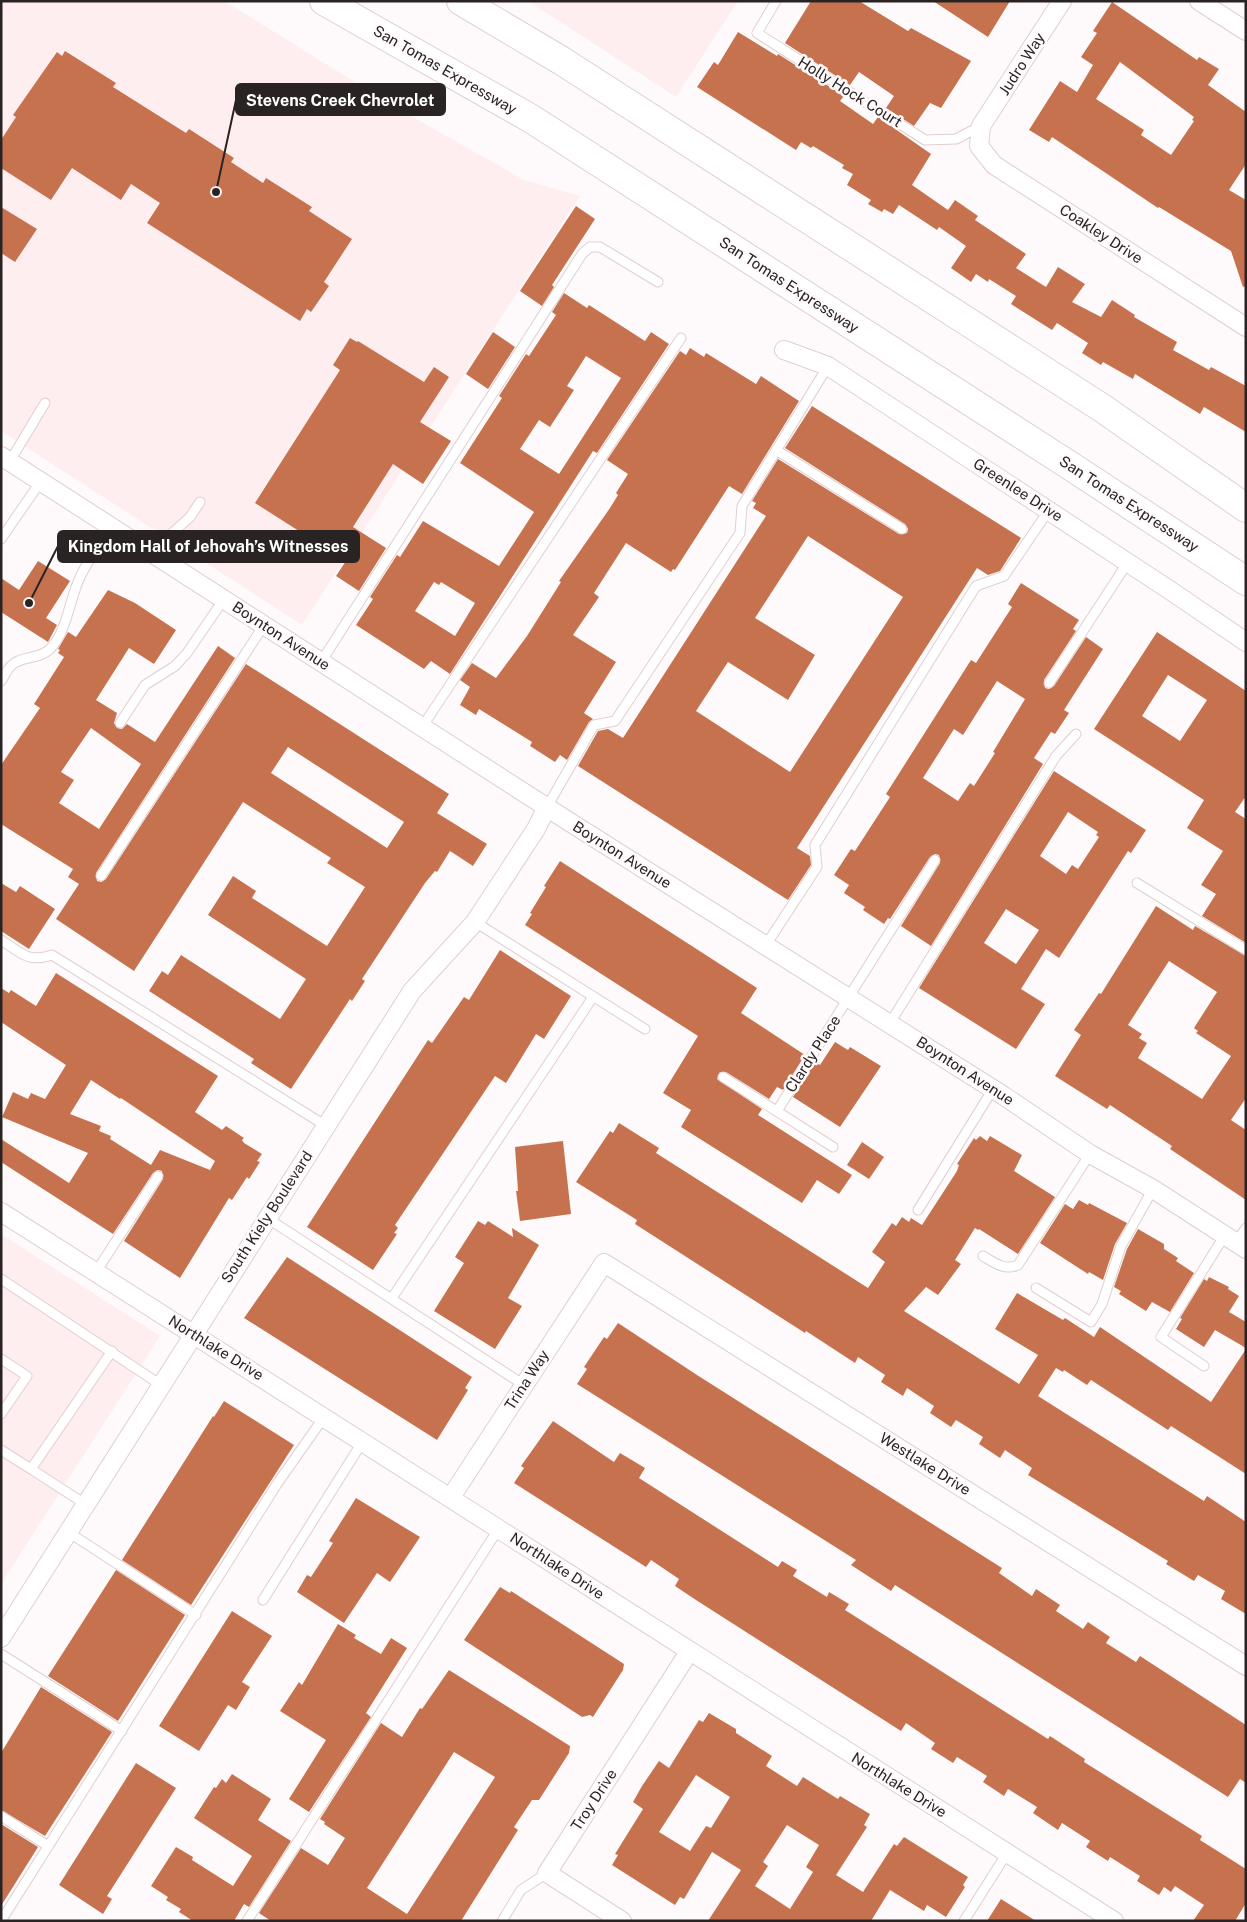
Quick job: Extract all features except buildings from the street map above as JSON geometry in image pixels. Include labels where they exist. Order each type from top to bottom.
[{"type":"highway","name":"San Tomas Expressway","points":[[324,1],[530,118],[1058,457],[1246,581]]},
{"type":"highway","points":[[460,1],[562,61],[1093,403],[1246,508]]},
{"type":"street","name":"Judro Way","points":[[982,126],[1062,1]]},
{"type":"street","points":[[1199,1],[1246,31]]},
{"type":"street","name":"Coakley Drive","points":[[982,126],[979,146],[994,165],[1246,327]]},
{"type":"street","name":"Greenlee Drive","points":[[784,350],[828,366],[1128,562],[1246,642]]},
{"type":"street","name":"Boynton Avenue","points":[[6,458],[547,807],[993,1089],[1090,1154],[1238,1239]]},
{"type":"street","name":"South Kiely Boulevard","points":[[1,1638],[412,991],[475,922],[536,830],[547,807]]},
{"type":"street","name":"Northlake Drive","points":[[1,1212],[1114,1921]]},
{"type":"street","name":"Trina Way","points":[[451,1497],[604,1263]]},
{"type":"street","name":"Westlake Drive","points":[[604,1263],[1246,1666]]},
{"type":"street","name":"Troy Drive","points":[[547,1873],[689,1652]]},
{"type":"street","points":[[547,1873],[622,1921]]},
{"type":"lane","name":"Holly Hock Court","points":[[776,1],[756,33],[925,140],[956,139],[982,126]]},
{"type":"lane","points":[[321,662],[582,254],[590,247],[600,247],[658,282]]},
{"type":"lane","points":[[422,727],[681,338]]},
{"type":"lane","points":[[547,807],[594,725],[615,721],[740,533],[742,506],[828,366]]},
{"type":"lane","points":[[6,458],[45,403]]},
{"type":"lane","points":[[776,450],[902,529]]},
{"type":"lane","points":[[1,539],[41,481]]},
{"type":"lane","points":[[151,552],[190,517],[200,502]]},
{"type":"lane","points":[[766,945],[817,867],[815,845],[976,586],[1004,576],[1049,510]]},
{"type":"lane","points":[[1,682],[12,665],[22,660],[40,656],[51,648],[67,619],[69,602],[81,575],[108,524]]},
{"type":"lane","points":[[1049,683],[1128,562]]},
{"type":"lane","points":[[120,723],[145,685],[175,666],[187,653],[224,599]]},
{"type":"lane","points":[[101,876],[264,625]]},
{"type":"lane","points":[[890,1023],[1056,756],[1076,734]]},
{"type":"lane","name":"Clardy Place","points":[[777,1111],[850,998],[935,860]]},
{"type":"lane","points":[[1137,883],[1246,950]]},
{"type":"lane","points":[[475,922],[645,1029]]},
{"type":"lane","points":[[1,940],[31,959],[41,959],[52,955],[326,1126]]},
{"type":"lane","points":[[392,1298],[593,997]]},
{"type":"lane","points":[[723,1077],[833,1147]]},
{"type":"lane","points":[[918,1210],[993,1089]]},
{"type":"lane","points":[[983,1256],[1002,1267],[1011,1268],[1018,1264],[1090,1154]]},
{"type":"lane","points":[[96,1272],[158,1176]]},
{"type":"lane","points":[[1036,1288],[1090,1322],[1102,1304],[1121,1246],[1153,1189]]},
{"type":"lane","points":[[267,1218],[524,1385]]},
{"type":"lane","points":[[1204,1366],[1161,1337],[1238,1239]]},
{"type":"lane","points":[[1,1280],[112,1351],[160,1385]]},
{"type":"lane","points":[[31,1469],[112,1351]]},
{"type":"lane","points":[[1,1359],[27,1376],[1,1414]]},
{"type":"lane","points":[[1,1921],[278,1484],[324,1417]]},
{"type":"lane","points":[[264,1600],[363,1441]]},
{"type":"lane","points":[[1,1450],[85,1504]]},
{"type":"lane","points":[[247,1921],[499,1528]]},
{"type":"lane","points":[[68,1532],[196,1615]]},
{"type":"lane","points":[[1,1654],[122,1731]]},
{"type":"lane","points":[[1,1816],[48,1846]]},
{"type":"lane","points":[[964,1921],[1007,1853]]},
{"type":"lane","points":[[502,1921],[521,1890],[547,1873]]},
{"type":"shaded area","points":[[1,1],[224,1],[404,112],[524,180],[580,196],[302,625],[1,431]]},
{"type":"shaded area","points":[[528,1],[738,1],[676,97]]},
{"type":"shaded area","points":[[1,1234],[160,1336],[1,1584]]},
{"type":"place","name":"Stevens Creek Chevrolet","points":[[216,192]]},
{"type":"place","name":"Kingdom Hall of Jehovah’s Witnesses","points":[[29,603]]}]
